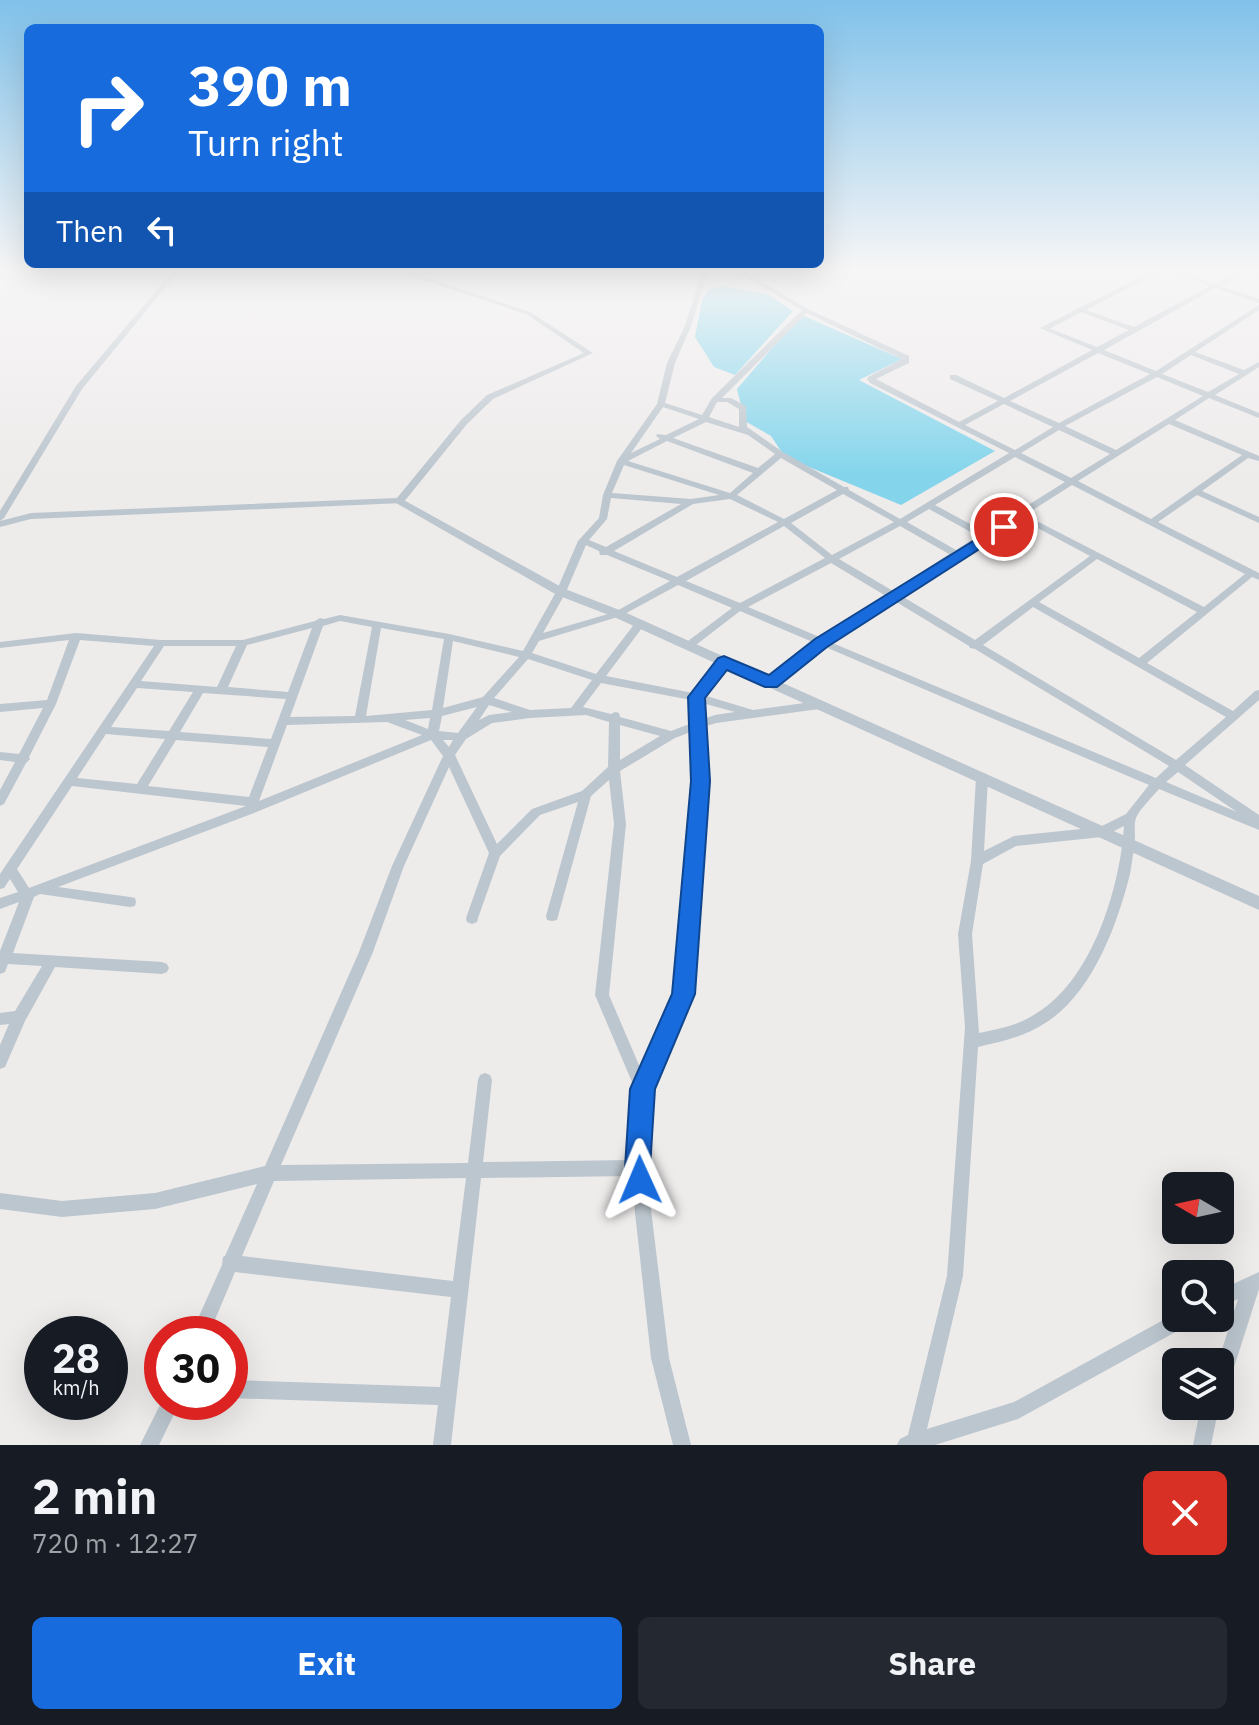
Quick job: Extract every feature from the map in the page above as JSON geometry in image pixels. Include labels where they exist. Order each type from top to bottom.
[{"type":"street","points":[[0,518],[79,388],[119,339]]},
{"type":"street","points":[[400,501],[464,422],[490,397],[589,353],[568,339]]},
{"type":"street","points":[[207,1316],[366,952],[398,866],[449,755],[487,700],[526,655],[561,592],[583,541],[603,519],[607,495],[621,461],[661,404],[671,363],[682,339]]},
{"type":"street","points":[[621,461],[703,420],[715,400],[776,339]]},
{"type":"street","points":[[867,339],[906,358],[906,361],[871,379],[1070,484],[1256,575],[1204,611],[1141,662]]},
{"type":"street","points":[[1072,339],[1259,416]]},
{"type":"street","points":[[959,425],[1119,339]]},
{"type":"street","points":[[688,646],[737,609],[901,522],[1060,426],[1156,374],[1208,339]]},
{"type":"street","points":[[1190,352],[1244,373]]},
{"type":"street","points":[[771,683],[821,643],[956,554],[1259,364]]},
{"type":"street","points":[[953,377],[1118,454]]},
{"type":"street","points":[[715,400],[728,400],[743,408],[743,428],[749,434]]},
{"type":"street","points":[[661,404],[765,440],[780,454],[956,554]]},
{"type":"street","points":[[1170,421],[1259,459]]},
{"type":"street","points":[[645,429],[662,438],[757,471]]},
{"type":"street","points":[[607,495],[691,502],[731,496],[780,454]]},
{"type":"street","points":[[1151,523],[1248,454]]},
{"type":"street","points":[[621,461],[731,496],[784,522],[832,559],[893,597],[1178,766],[1259,824]]},
{"type":"street","points":[[535,639],[618,614],[845,489]]},
{"type":"street","points":[[1196,491],[1259,520]]},
{"type":"street","points":[[0,524],[31,516],[400,501],[561,592],[618,614],[1259,903]]},
{"type":"street","points":[[603,553],[691,502]]},
{"type":"street","points":[[929,505],[987,537]]},
{"type":"street","points":[[1247,514],[1259,506]]},
{"type":"street","points":[[1021,516],[1204,611]]},
{"type":"street","points":[[583,541],[603,553],[1155,785],[1259,824]]},
{"type":"street","points":[[974,646],[1096,556]]},
{"type":"street","points":[[1033,603],[1234,716]]},
{"type":"street","points":[[0,645],[76,636],[161,643],[243,643],[340,618],[449,637],[526,655],[596,678],[696,697],[750,713]]},
{"type":"street","points":[[252,806],[320,621]]},
{"type":"street","points":[[575,710],[596,678],[640,624]]},
{"type":"street","points":[[360,720],[377,625]]},
{"type":"street","points":[[0,801],[51,704],[76,636]]},
{"type":"street","points":[[433,735],[449,637]]},
{"type":"street","points":[[0,884],[161,643]]},
{"type":"street","points":[[221,690],[243,643]]},
{"type":"street","points":[[682,1445],[660,1358],[638,1168],[642,1089],[683,994],[701,781],[696,697],[724,662]]},
{"type":"street","points":[[134,684],[293,696]]},
{"type":"street","points":[[140,789],[201,688]]},
{"type":"street","points":[[977,861],[1014,841],[1102,832],[1130,817],[1155,785],[1259,694]]},
{"type":"street","points":[[283,721],[360,720],[438,713],[487,700],[530,714]]},
{"type":"street","points":[[0,708],[51,704]]},
{"type":"street","points":[[472,918],[495,853],[536,812],[586,794],[614,769],[696,724],[750,713],[819,705]]},
{"type":"street","points":[[385,716],[433,735],[461,737],[489,719],[575,710],[615,716],[671,735]]},
{"type":"street","points":[[615,716],[614,769],[620,824],[602,995],[642,1089]]},
{"type":"street","points":[[103,730],[275,743]]},
{"type":"street","points":[[433,735],[449,755],[495,853]]},
{"type":"street","points":[[0,904],[433,735]]},
{"type":"street","points":[[0,756],[24,759]]},
{"type":"street","points":[[910,1444],[955,1276],[970,1042],[965,934],[977,861],[982,778]]},
{"type":"street","points":[[69,781],[252,806]]},
{"type":"street","points":[[552,916],[586,794]]},
{"type":"street","points":[[970,1042],[1007,1033],[1046,1016],[1075,985],[1109,925],[1130,846],[1130,817]]},
{"type":"street","points":[[10,868],[34,893],[130,902]]},
{"type":"street","points":[[34,893],[2,961],[162,968]]},
{"type":"street","points":[[0,1062],[19,1017],[52,961]]},
{"type":"street","points":[[0,1019],[19,1017]]},
{"type":"street","points":[[442,1445],[485,1080]]},
{"type":"street","points":[[0,1201],[62,1209],[155,1201],[269,1173],[638,1168]]},
{"type":"street","points":[[229,1263],[460,1290]]},
{"type":"street","points":[[1234,1292],[1255,1281]]},
{"type":"street","points":[[1232,1348],[1255,1281]]},
{"type":"street","points":[[910,1444],[1018,1410],[1162,1330]]},
{"type":"street","points":[[248,1390],[448,1396]]},
{"type":"street","points":[[149,1445],[162,1420]]},
{"type":"street","points":[[1202,1445],[1207,1420]]},
{"type":"water","points":[[697,339],[767,339],[735,375],[714,367]]},
{"type":"water","points":[[779,339],[857,339],[902,359],[859,380],[995,451],[901,505],[785,457],[771,436],[745,421],[737,389]]},
{"type":"route","points":[[640,1180],[642,1089],[683,994],[701,781],[696,697],[724,662],[771,683],[821,643],[956,554],[1004,527]]}]
